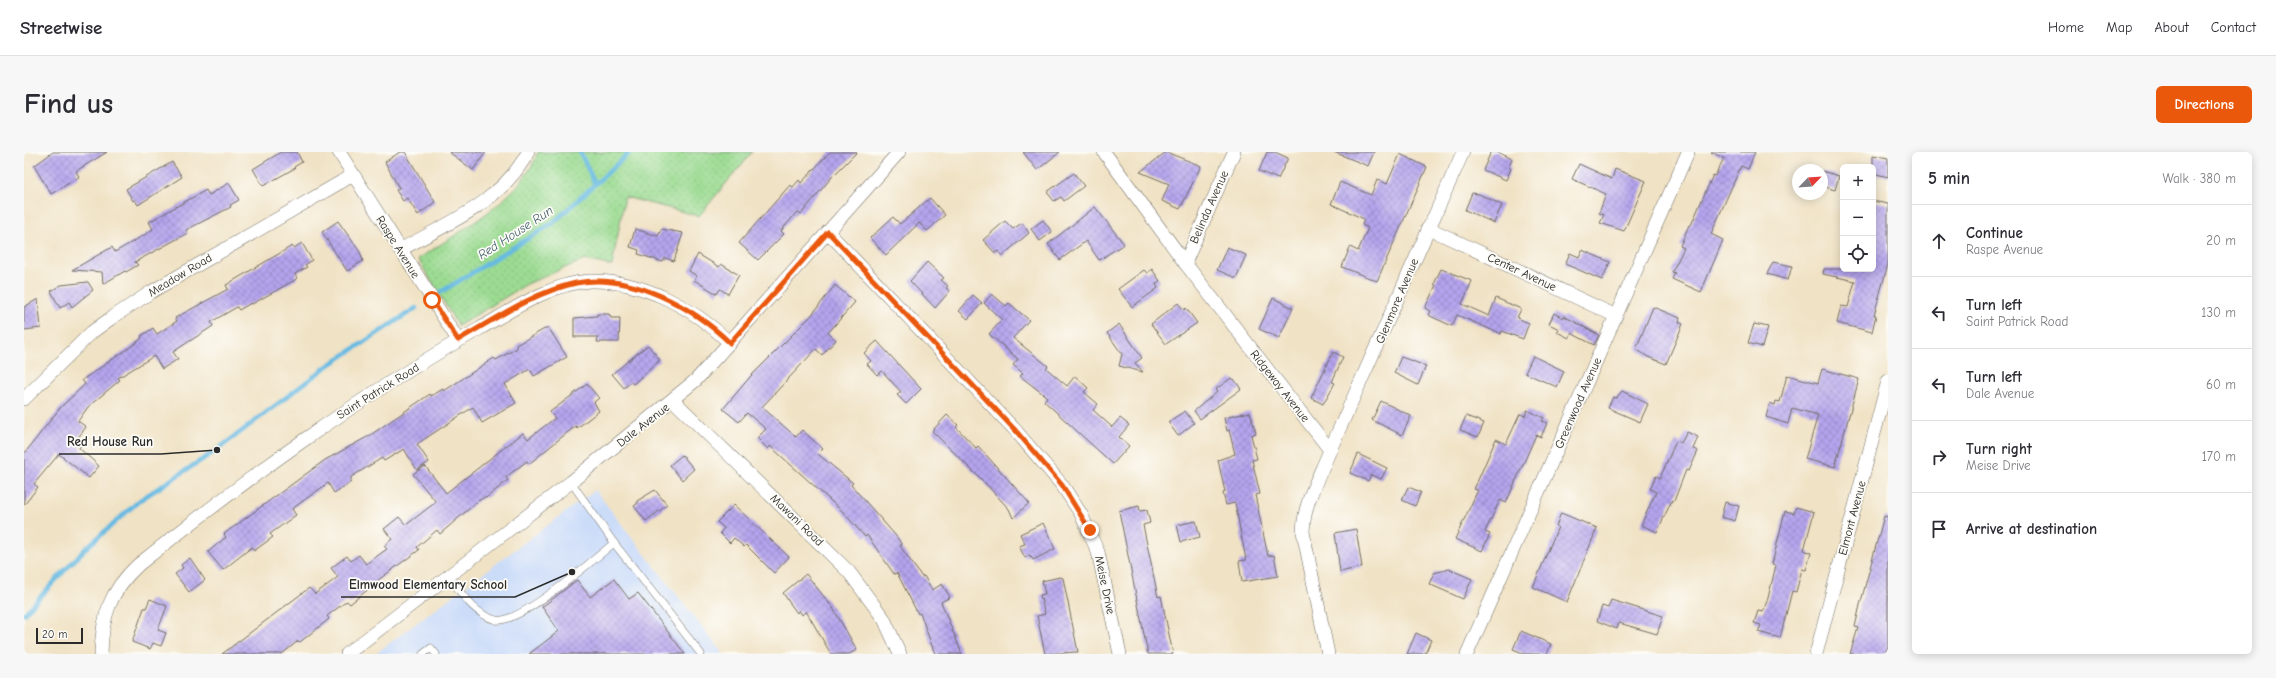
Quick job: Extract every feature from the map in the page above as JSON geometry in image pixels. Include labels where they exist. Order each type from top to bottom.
[{"type":"street","name":"Raspe Avenue","points":[[339,152],[458,340]]},
{"type":"street","points":[[400,250],[478,207],[506,183],[528,152]]},
{"type":"street","name":"Dale Avenue","points":[[347,654],[449,578],[674,401],[696,380],[730,343],[899,152]]},
{"type":"street","name":"Ridgeway Avenue","points":[[1104,152],[1184,263],[1330,450]]},
{"type":"street","name":"Belinda Avenue","points":[[1184,263],[1234,152]]},
{"type":"street","name":"Glenmore Avenue","points":[[1330,450],[1463,152]]},
{"type":"street","name":"Greenwood Avenue","points":[[1467,654],[1688,152]]},
{"type":"street","name":"Meadow Road","points":[[25,396],[92,332],[110,319],[151,292],[353,174]]},
{"type":"street","name":"Center Avenue","points":[[1428,228],[1616,316]]},
{"type":"street","name":"Meise Drive","points":[[828,232],[1016,431],[1062,485],[1081,514],[1098,552],[1120,654]]},
{"type":"street","name":"Saint Patrick Road","points":[[101,654],[106,617],[115,590],[123,579],[138,565],[278,456],[458,340],[540,295],[590,281],[621,285],[655,293],[673,301],[712,326],[730,343]]},
{"type":"street","name":"Elmont Avenue","points":[[1816,654],[1888,381]]},
{"type":"street","name":"Mawani Road","points":[[674,401],[849,572],[884,619],[900,654]]},
{"type":"street","points":[[1328,654],[1303,532],[1304,518],[1310,494],[1330,450]]},
{"type":"lane","points":[[571,482],[614,543],[701,654]]},
{"type":"lane","points":[[449,578],[474,608],[497,620],[507,619],[527,611],[614,543]]},
{"type":"lane","points":[[423,654],[431,648],[436,654]]},
{"type":"shaded area","points":[[595,490],[723,654],[375,654]]},
{"type":"green space","points":[[538,152],[752,152],[699,216],[625,197],[612,266],[585,260],[527,284],[458,326],[418,259],[469,226],[504,199],[518,185],[530,169]]},
{"type":"building","points":[[53,152],[107,152],[76,171],[79,177],[51,194],[34,166]]},
{"type":"building","points":[[281,152],[297,152],[302,162],[294,167],[295,168],[263,186],[253,169]]},
{"type":"building","points":[[400,152],[405,152],[435,202],[418,215],[407,198],[403,201],[396,190],[399,188],[385,162]]},
{"type":"building","points":[[449,152],[486,152],[473,170]]},
{"type":"building","points":[[830,152],[857,152],[831,178],[801,214],[799,212],[796,213],[781,231],[784,234],[758,260],[739,243],[790,185],[793,187],[799,180],[801,183]]},
{"type":"building","points":[[1023,152],[1060,152],[1037,170]]},
{"type":"building","points":[[1166,152],[1201,166],[1180,209],[1162,201],[1169,184],[1140,172]]},
{"type":"building","points":[[1267,152],[1275,152],[1288,158],[1278,179],[1259,171]]},
{"type":"building","points":[[1334,152],[1374,152],[1368,166]]},
{"type":"building","points":[[1491,152],[1497,152],[1512,159],[1509,167],[1511,169],[1506,180],[1483,170]]},
{"type":"building","points":[[1711,152],[1755,152],[1748,169],[1741,166],[1711,234],[1723,240],[1701,292],[1672,279],[1675,273],[1672,272],[1684,248],[1680,246],[1689,225],[1691,225],[1713,175],[1715,176],[1724,158]]},
{"type":"building","points":[[1400,154],[1427,167],[1377,281],[1342,267],[1350,247],[1358,251],[1368,228],[1362,225],[1364,219],[1331,204],[1340,182],[1371,195],[1377,180],[1387,184]]},
{"type":"building","points":[[1873,155],[1888,158],[1888,177],[1876,174],[1876,164],[1873,164]]},
{"type":"building","points":[[172,162],[182,177],[138,205],[135,200],[133,201],[126,189]]},
{"type":"building","points":[[1579,164],[1612,179],[1615,169],[1646,181],[1624,231],[1600,223],[1604,215],[1599,213],[1606,194],[1572,179]]},
{"type":"building","points":[[1074,173],[1084,186],[1064,201],[1061,197],[1054,201],[1047,192]]},
{"type":"building","points":[[1828,173],[1839,176],[1835,190],[1828,188]]},
{"type":"building","points":[[229,183],[239,200],[230,205],[231,207],[186,230],[188,233],[135,262],[138,265],[126,272],[125,271],[103,284],[102,272],[72,270],[112,247],[115,252],[153,229],[149,222],[206,190],[209,195]]},
{"type":"building","points":[[1472,193],[1479,194],[1502,205],[1494,223],[1465,210]]},
{"type":"building","points":[[930,198],[945,215],[927,231],[919,223],[886,255],[870,238],[893,217],[900,224]]},
{"type":"building","points":[[1876,202],[1888,204],[1888,264],[1874,315],[1876,315],[1872,332],[1837,323],[1841,306],[1848,307],[1855,281],[1823,274],[1824,269],[1840,269],[1840,272],[1876,272]]},
{"type":"building","points":[[1095,207],[1124,244],[1099,260],[1086,241],[1060,260],[1048,244]]},
{"type":"building","points":[[1043,220],[1052,232],[1040,241],[1031,229]]},
{"type":"building","points":[[338,221],[360,252],[363,261],[347,271],[322,232]]},
{"type":"building","points":[[1005,221],[1013,229],[1022,223],[1029,233],[1002,256],[998,251],[995,253],[983,240]]},
{"type":"building","points":[[635,229],[658,236],[661,229],[683,233],[674,261],[665,258],[663,262],[638,254],[639,250],[630,247]]},
{"type":"building","points":[[302,243],[312,260],[305,265],[307,267],[295,274],[297,278],[295,280],[252,304],[251,303],[239,310],[237,307],[211,322],[213,326],[173,352],[178,359],[162,369],[154,356],[118,378],[120,380],[88,407],[78,421],[86,427],[77,439],[82,443],[79,448],[99,466],[89,478],[59,454],[34,484],[38,487],[24,505],[24,454],[60,408],[85,384],[82,380],[132,346],[142,338],[141,336],[153,328],[157,334],[177,321],[175,318],[228,289],[226,285],[292,246],[294,248]]},
{"type":"building","points":[[1227,247],[1246,255],[1236,278],[1217,270]]},
{"type":"building","points":[[1582,250],[1610,262],[1602,280],[1565,264],[1570,253],[1579,257]]},
{"type":"building","points":[[698,254],[719,267],[721,264],[739,275],[728,294],[720,289],[717,294],[694,280],[697,276],[689,271]]},
{"type":"building","points":[[927,262],[944,278],[941,280],[948,286],[946,288],[950,291],[935,308],[910,281]]},
{"type":"building","points":[[1773,262],[1792,266],[1788,280],[1767,274]]},
{"type":"building","points":[[1152,269],[1160,281],[1156,284],[1158,288],[1132,307],[1118,289],[1144,270],[1147,273]]},
{"type":"building","points":[[1441,269],[1472,281],[1462,304],[1489,316],[1496,298],[1521,309],[1517,318],[1529,323],[1523,339],[1502,331],[1501,334],[1457,315],[1452,326],[1428,315],[1430,311],[1425,308],[1436,285],[1434,284]]},
{"type":"building","points":[[88,282],[93,290],[72,307],[69,302],[60,308],[51,291],[61,285]]},
{"type":"building","points":[[835,285],[855,302],[828,333],[836,340],[822,355],[816,349],[762,407],[796,437],[802,430],[823,449],[818,454],[853,483],[851,485],[896,536],[902,545],[900,546],[922,577],[924,576],[932,590],[942,584],[950,597],[941,602],[962,654],[935,654],[920,613],[918,614],[897,573],[894,574],[867,535],[865,537],[842,511],[770,446],[768,449],[757,438],[766,429],[747,413],[739,422],[723,409],[750,377],[810,317]]},
{"type":"building","points":[[992,294],[1006,306],[1009,303],[1029,320],[1013,338],[1048,366],[1046,368],[1067,386],[1075,376],[1088,388],[1084,392],[1098,404],[1093,410],[1112,427],[1120,418],[1129,425],[1119,437],[1129,446],[1113,464],[1044,401],[1047,397],[1020,376],[1023,373],[1013,365],[1018,359],[989,334],[1002,320],[984,303]]},
{"type":"building","points":[[973,295],[982,303],[968,319],[959,311]]},
{"type":"building","points":[[1273,298],[1293,308],[1279,338],[1259,329]]},
{"type":"building","points":[[38,299],[41,328],[24,330],[24,307]]},
{"type":"building","points":[[1178,303],[1184,310],[1186,308],[1197,323],[1166,344],[1151,324]]},
{"type":"building","points":[[1653,307],[1680,318],[1679,322],[1683,324],[1666,364],[1648,357],[1636,349]]},
{"type":"building","points":[[1554,313],[1563,318],[1564,316],[1599,335],[1594,345],[1571,333],[1569,338],[1557,332],[1559,329],[1549,324]]},
{"type":"building","points":[[597,314],[609,314],[611,318],[620,318],[619,342],[597,342],[598,337],[574,337],[574,318],[597,316]]},
{"type":"building","points":[[1119,324],[1142,358],[1135,363],[1143,372],[1119,366],[1122,354],[1107,333]]},
{"type":"building","points":[[1754,324],[1768,327],[1762,347],[1748,343]]},
{"type":"building","points":[[548,327],[567,357],[534,376],[530,369],[505,384],[516,403],[482,423],[473,407],[417,444],[429,462],[417,470],[404,449],[384,461],[382,458],[351,477],[351,482],[334,493],[328,483],[292,509],[296,515],[270,534],[273,537],[254,551],[252,547],[223,570],[208,552],[226,537],[224,534],[325,460],[369,436],[430,394],[431,396],[443,389],[444,391],[494,358],[496,360],[517,348],[516,345]]},
{"type":"building","points":[[877,341],[921,389],[906,404],[897,395],[901,392],[882,371],[877,375],[867,364],[871,361],[864,353]]},
{"type":"building","points":[[648,345],[660,360],[633,384],[631,382],[624,388],[612,374]]},
{"type":"building","points":[[1333,352],[1343,357],[1332,382],[1335,383],[1323,404],[1311,398]]},
{"type":"building","points":[[1533,356],[1564,371],[1557,387],[1525,373]]},
{"type":"building","points":[[1401,357],[1426,366],[1418,385],[1394,373]]},
{"type":"building","points":[[1822,369],[1859,379],[1835,467],[1805,459],[1818,415],[1792,408],[1788,424],[1766,417],[1770,403],[1775,405],[1776,401],[1780,402],[1787,375],[1818,383]]},
{"type":"building","points":[[1231,378],[1233,380],[1234,379],[1241,389],[1200,419],[1194,411],[1217,392],[1215,390]]},
{"type":"building","points":[[587,384],[599,398],[594,402],[599,411],[577,428],[576,426],[568,432],[529,464],[527,461],[506,477],[508,480],[486,498],[485,497],[478,501],[440,534],[437,530],[417,547],[419,550],[370,586],[371,587],[350,604],[347,601],[327,616],[329,619],[300,642],[298,641],[282,654],[222,654],[309,588],[315,594],[338,577],[331,568],[347,556],[351,561],[359,555],[366,564],[387,549],[384,546],[392,539],[384,529],[399,517],[406,525],[436,502],[413,474],[425,466],[446,493],[523,433],[528,439],[555,418],[550,412]]},
{"type":"building","points":[[1622,391],[1648,404],[1640,422],[1608,408],[1613,397],[1616,398]]},
{"type":"building","points":[[1381,401],[1411,416],[1402,435],[1372,420]]},
{"type":"building","points":[[1527,410],[1544,418],[1542,421],[1547,423],[1541,437],[1536,435],[1506,503],[1500,500],[1485,532],[1490,534],[1482,551],[1455,539],[1478,490],[1474,489],[1496,439],[1506,444],[1520,414],[1525,416]]},
{"type":"building","points":[[1185,411],[1194,423],[1178,436],[1168,422]]},
{"type":"building","points":[[1250,412],[1256,433],[1251,435],[1257,459],[1252,460],[1260,494],[1255,495],[1268,556],[1274,555],[1278,576],[1242,582],[1239,561],[1246,560],[1235,503],[1226,505],[1223,493],[1225,492],[1218,460],[1235,454],[1229,430],[1227,431],[1224,418]]},
{"type":"building","points":[[947,415],[958,425],[956,427],[976,448],[978,446],[1029,503],[1013,518],[1009,509],[983,481],[932,431]]},
{"type":"building","points":[[1466,416],[1484,423],[1478,437],[1460,430]]},
{"type":"building","points":[[1687,432],[1698,437],[1693,449],[1698,451],[1689,471],[1686,470],[1674,501],[1672,500],[1657,532],[1641,525],[1656,492],[1650,489],[1656,476],[1660,478],[1676,441],[1681,443]]},
{"type":"building","points":[[1358,454],[1387,468],[1381,479],[1371,475],[1368,481],[1350,473]]},
{"type":"building","points":[[682,455],[694,469],[682,480],[670,465]]},
{"type":"building","points":[[1408,487],[1421,492],[1415,506],[1402,500]]},
{"type":"building","points":[[655,490],[667,505],[646,521],[634,506],[638,503],[637,501]]},
{"type":"building","points":[[1725,502],[1739,506],[1735,521],[1721,517]]},
{"type":"building","points":[[734,505],[789,557],[774,573],[746,545],[744,547],[734,538],[730,543],[720,533],[724,528],[717,522]]},
{"type":"building","points":[[1139,506],[1140,511],[1147,510],[1150,523],[1143,525],[1158,597],[1161,596],[1173,654],[1148,654],[1119,511]]},
{"type":"building","points":[[1796,507],[1814,512],[1804,550],[1811,553],[1806,570],[1802,569],[1796,592],[1792,591],[1780,638],[1758,632],[1761,625],[1754,623],[1758,611],[1763,612],[1768,598],[1776,565],[1772,564],[1785,511],[1794,513]]},
{"type":"building","points":[[1561,513],[1597,528],[1567,602],[1533,587],[1558,527],[1556,526]]},
{"type":"building","points":[[1884,516],[1888,517],[1888,645],[1886,654],[1850,654],[1858,628],[1855,627],[1860,605]]},
{"type":"building","points":[[1196,521],[1200,537],[1181,542],[1177,525]]},
{"type":"building","points":[[1043,523],[1055,549],[1033,560],[1030,555],[1025,558],[1019,546],[1025,544],[1020,534]]},
{"type":"building","points":[[1356,529],[1362,567],[1340,572],[1335,533]]},
{"type":"building","points":[[190,558],[205,580],[189,592],[175,574],[183,568],[181,565]]},
{"type":"building","points":[[1449,569],[1472,579],[1463,599],[1429,584],[1434,573]]},
{"type":"building","points":[[806,574],[833,608],[857,650],[849,654],[831,654],[806,611],[802,615],[799,610],[797,613],[789,602],[783,593]]},
{"type":"building","points":[[1060,577],[1063,578],[1078,652],[1045,654],[1037,616],[1045,614],[1040,595],[1045,594],[1042,581]]},
{"type":"building","points":[[614,579],[629,599],[638,593],[685,654],[529,654],[559,631],[542,607],[577,580],[590,597]]},
{"type":"building","points":[[150,599],[167,606],[158,630],[166,633],[161,646],[153,643],[150,649],[132,642],[144,608],[146,608]]},
{"type":"building","points":[[1611,600],[1663,616],[1657,634],[1619,623],[1617,629],[1597,621],[1602,606],[1608,608]]},
{"type":"building","points":[[1521,631],[1551,644],[1547,654],[1525,654],[1513,649]]},
{"type":"building","points":[[1416,633],[1431,640],[1425,654],[1407,654]]},
{"type":"waterway","points":[[580,152],[595,184]]},
{"type":"waterway","name":"Red House Run","points":[[441,292],[553,223],[630,152]]},
{"type":"waterway","name":"Red House Run","points":[[24,614],[85,549],[140,500],[217,450],[326,367],[416,308]]},
{"type":"place","name":"Red House Run","points":[[217,450]]},
{"type":"place","name":"Elmwood Elementary School","points":[[572,572]]},
{"type":"route","points":[[432,300],[458,340],[540,295],[559,288],[590,281],[606,282],[655,293],[673,301],[712,326],[730,343],[828,232],[1016,431],[1062,485],[1090,530]]}]
